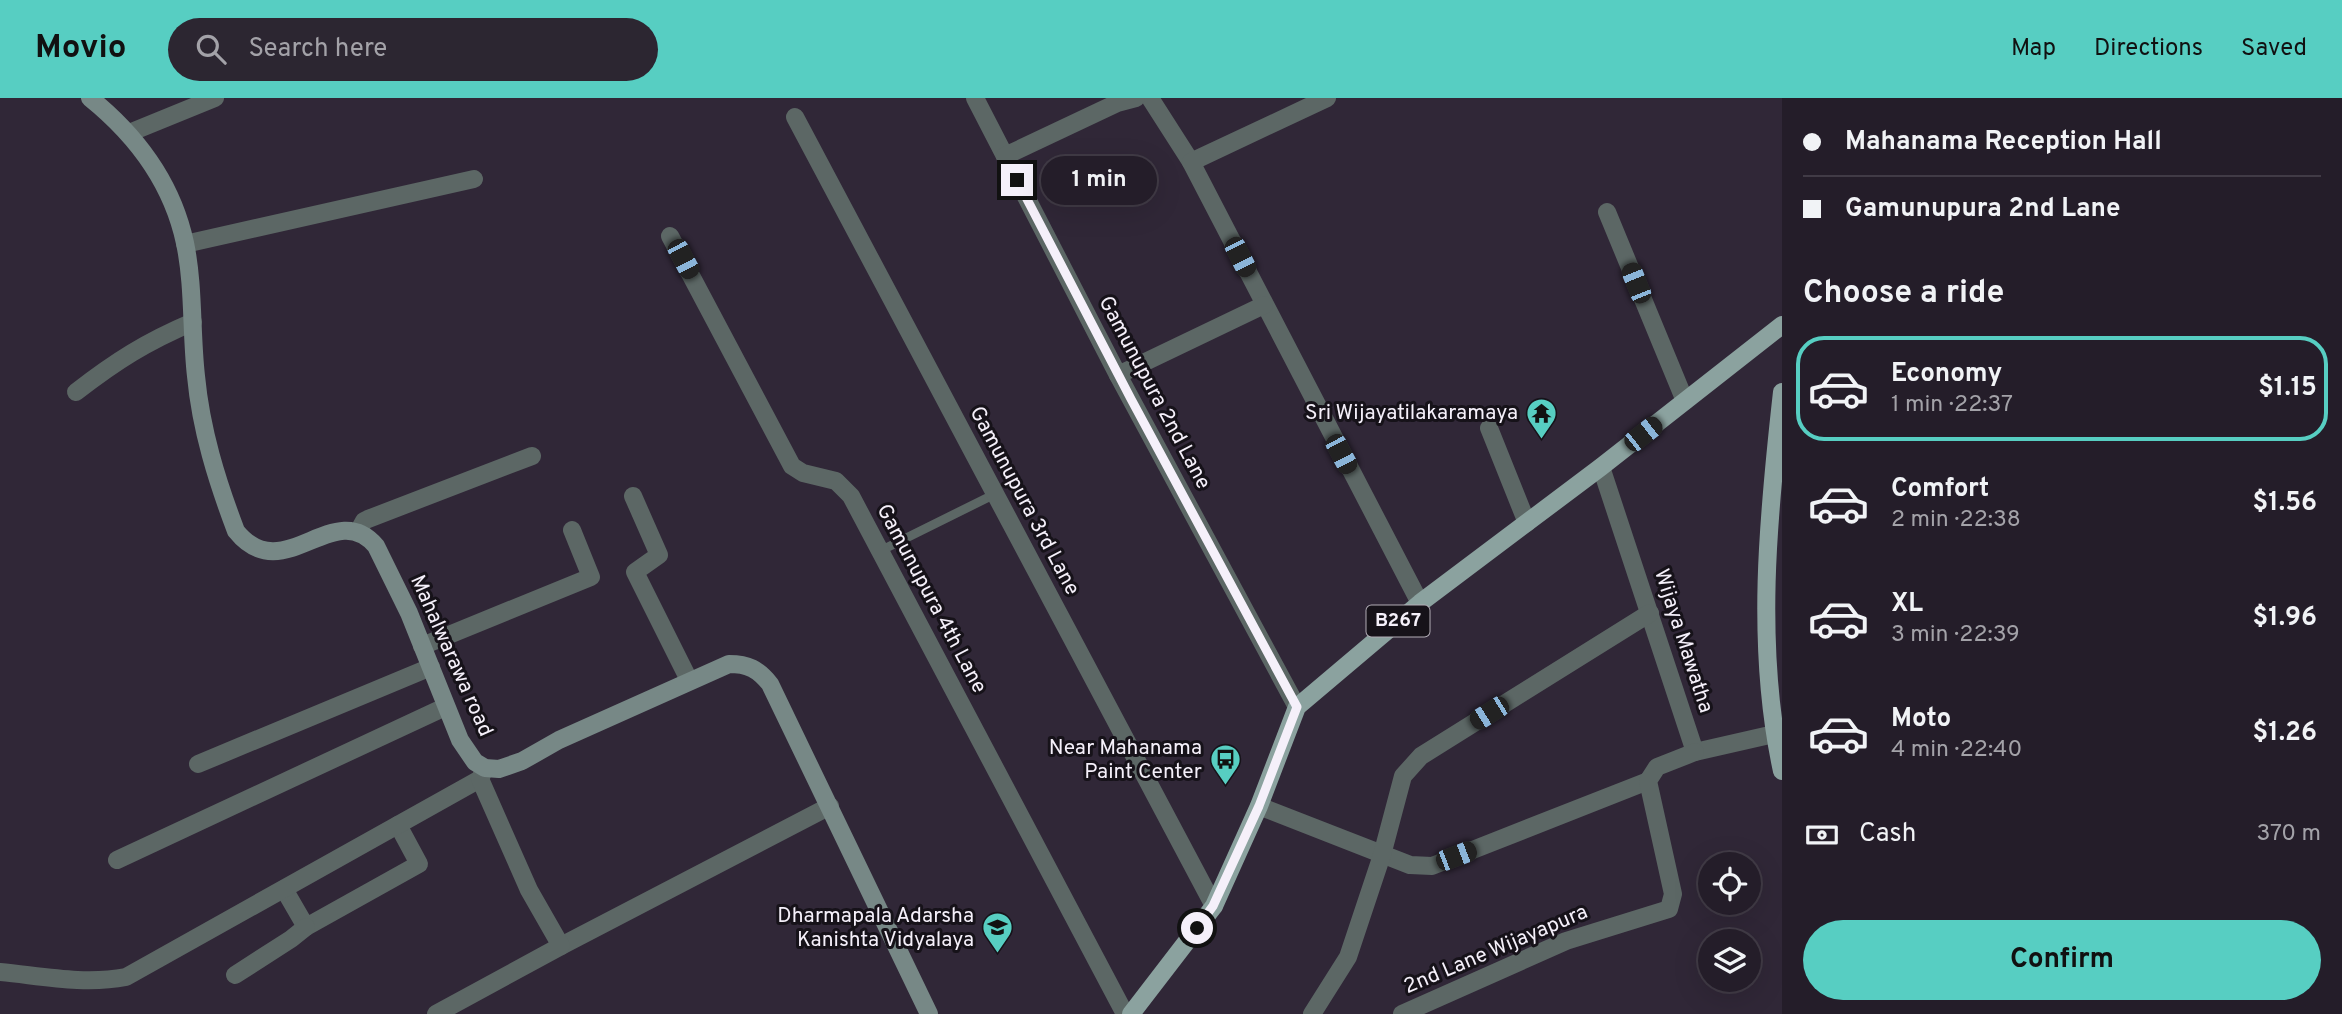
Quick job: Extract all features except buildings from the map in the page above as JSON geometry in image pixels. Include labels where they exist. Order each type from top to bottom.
[{"type":"main road","name":"B267","points":[[1131,1014],[1213,906],[1259,806],[1297,707],[1420,603],[1601,467],[1782,325]]},
{"type":"main road","points":[[1782,392],[1766,579],[1775,686],[1774,734],[1782,771]]},
{"type":"street","points":[[90,98],[129,132],[152,163],[176,209],[185,244],[196,376],[207,447],[240,537],[257,550],[273,552],[337,532],[358,532],[368,519],[532,456]]},
{"type":"street","points":[[129,132],[215,98]]},
{"type":"street","name":"Gamunupura 2nd Lane","points":[[975,98],[1118,375],[1297,707]]},
{"type":"street","points":[[1005,156],[1117,103],[1136,98]]},
{"type":"street","points":[[1150,98],[1191,162],[1420,603]]},
{"type":"street","points":[[1191,162],[1327,98]]},
{"type":"street","name":"Gamunupura 3rd Lane","points":[[795,117],[1213,906]]},
{"type":"street","points":[[185,244],[474,179]]},
{"type":"street","points":[[1607,212],[1685,401]]},
{"type":"street","name":"Gamunupura 4th Lane","points":[[670,236],[792,466],[803,473],[836,481],[851,496],[1125,1014]]},
{"type":"street","points":[[1118,375],[1264,305]]},
{"type":"street","points":[[76,392],[115,362],[149,341],[193,322]]},
{"type":"street","points":[[1489,428],[1527,523]]},
{"type":"street","name":"Wijaya Mawatha","points":[[1601,467],[1695,752]]},
{"type":"street","points":[[632,496],[659,555],[635,572],[689,680]]},
{"type":"street","points":[[422,646],[591,577],[572,530]]},
{"type":"street","name":"Mahalwarawa road","points":[[358,532],[369,537],[376,546],[422,646],[445,707],[464,746],[482,774],[522,761],[559,740],[729,664],[742,664],[761,673],[770,684],[929,1014]]},
{"type":"street","points":[[1312,1014],[1348,957],[1382,855],[1403,776],[1421,757],[1650,613]]},
{"type":"street","points":[[198,764],[431,667]]},
{"type":"street","points":[[117,860],[445,707]]},
{"type":"street","points":[[1259,806],[1410,865],[1432,866],[1648,781],[1657,767],[1695,752],[1774,734]]},
{"type":"street","points":[[0,972],[82,981],[107,981],[126,977],[398,825],[482,774],[529,890],[561,946]]},
{"type":"street","name":"2nd Lane Wijayapura","points":[[1402,1014],[1566,941],[1669,909],[1673,894],[1648,781]]},
{"type":"street","points":[[436,1014],[830,806]]},
{"type":"street","points":[[235,975],[306,927],[419,864],[398,825]]},
{"type":"street","points":[[284,889],[306,927]]},
{"type":"lane","points":[[880,551],[995,495]]},
{"type":"place","name":"Sri Wijayatilakaramaya","points":[[1541,440]]},
{"type":"place","name":"Near Mahanama Paint Center","points":[[1225,787]]},
{"type":"place","name":"Dharmapala Adarsha Kanishta Vidyalaya","points":[[997,955]]},
{"type":"route","points":[[1017,180],[1297,707],[1259,806],[1213,906],[1197,928]]}]
